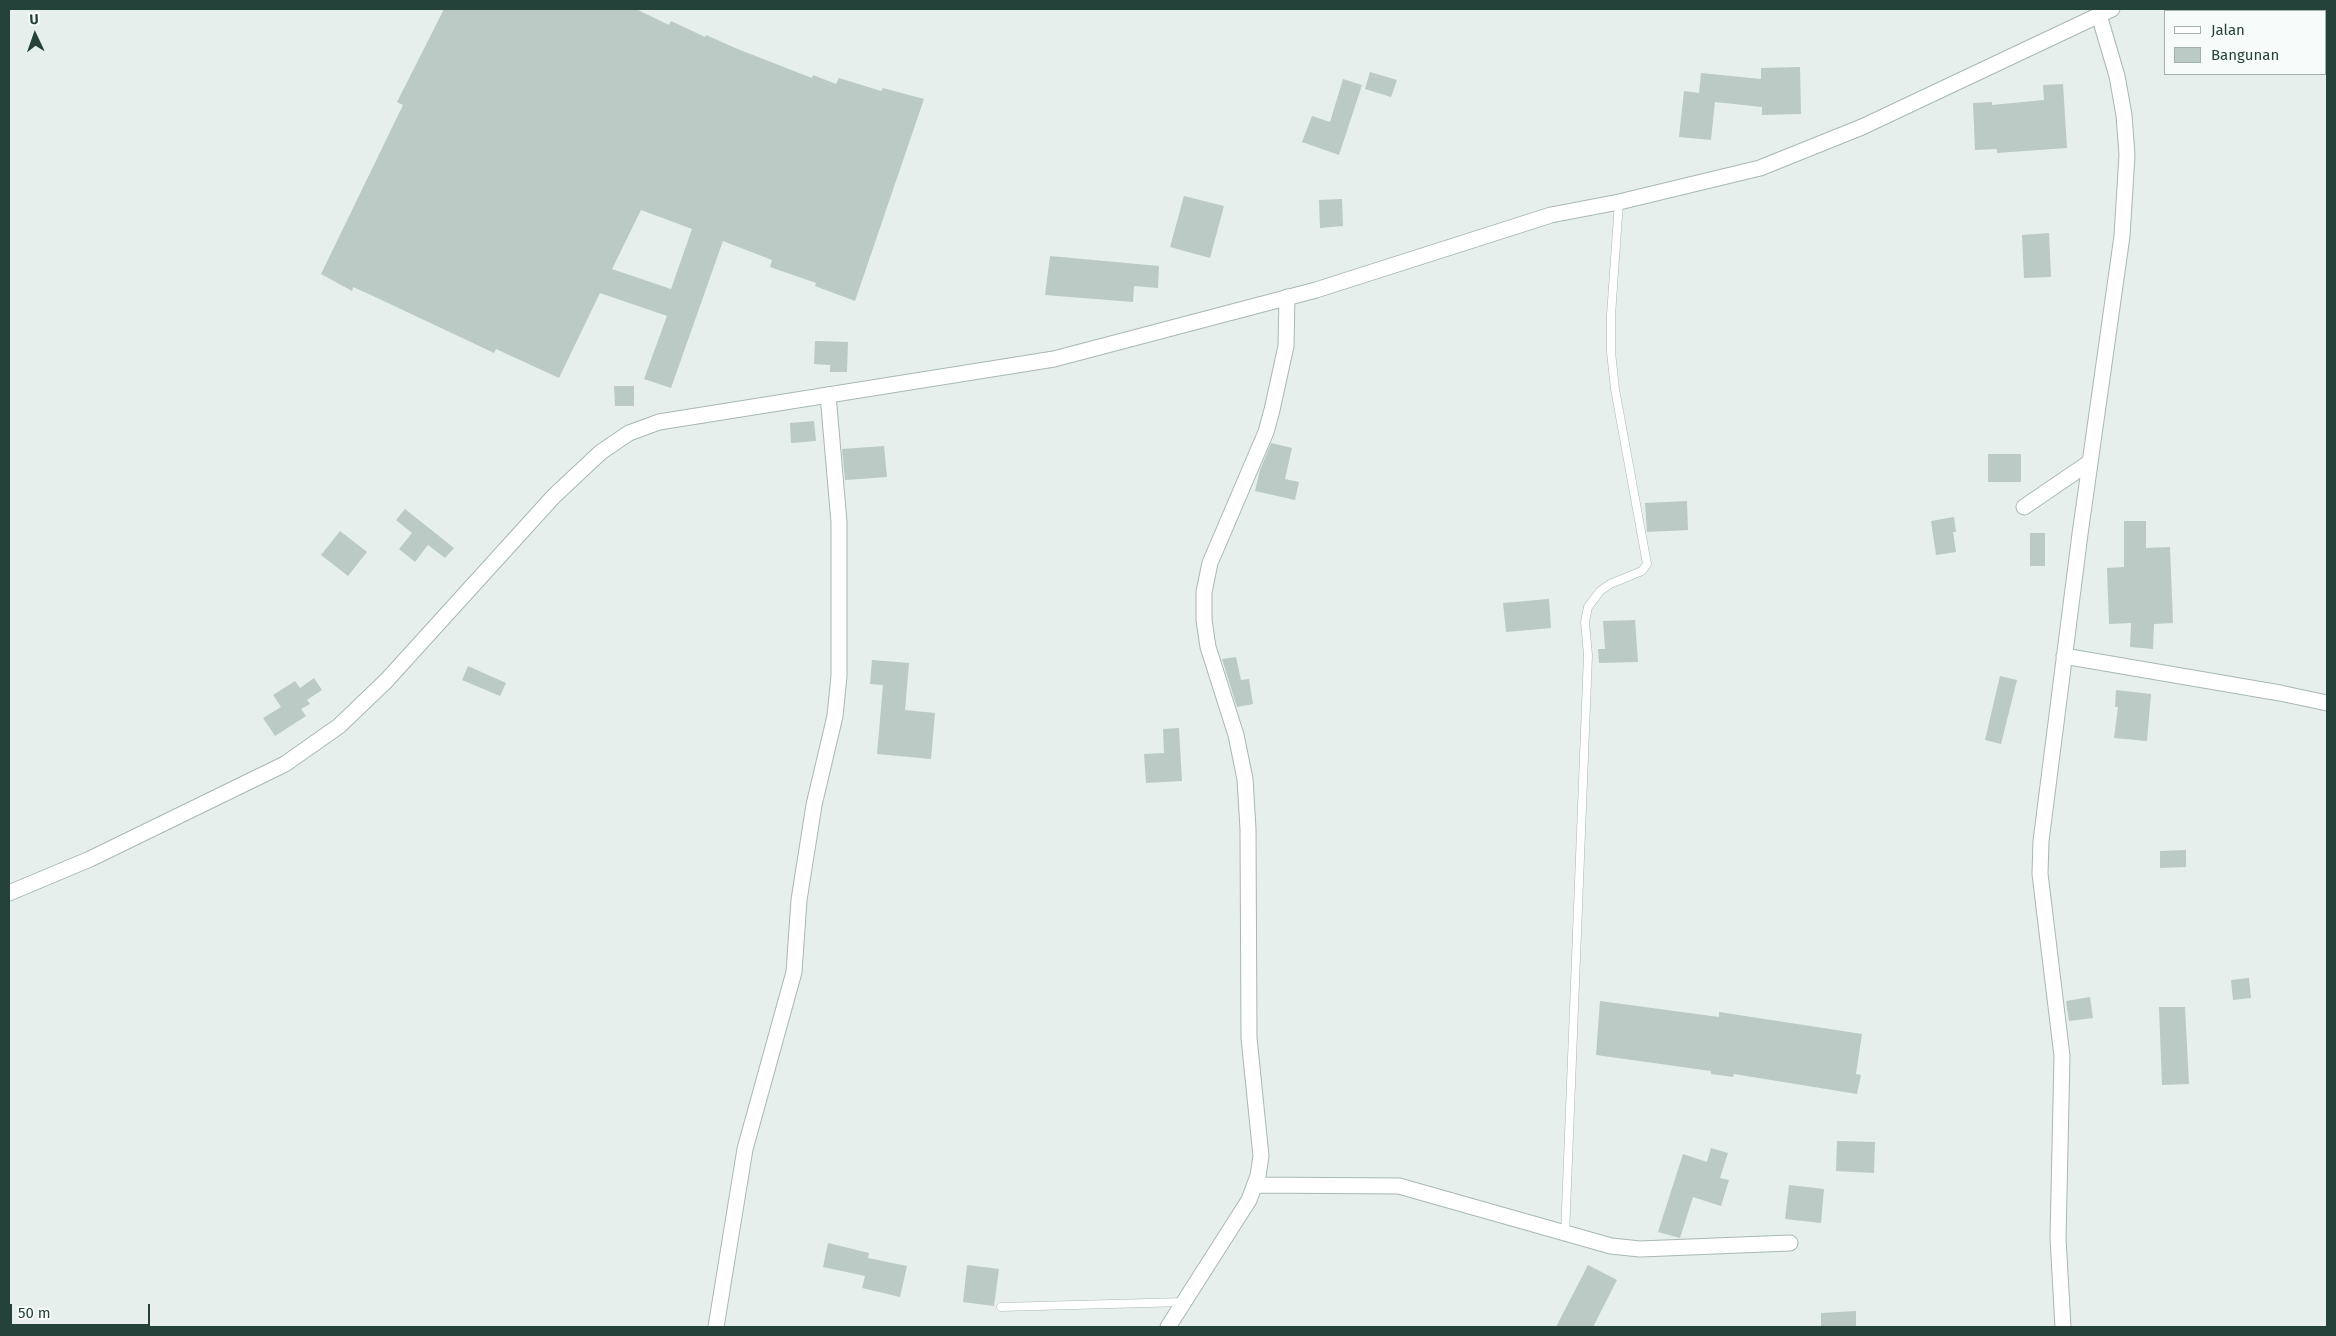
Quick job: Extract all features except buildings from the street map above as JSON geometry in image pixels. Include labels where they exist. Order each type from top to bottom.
[{"type":"street","points":[[9,893],[90,859],[285,764],[339,726],[386,681],[554,496],[601,452],[629,433],[660,422],[1054,358],[1288,297],[1551,215],[1619,202],[1760,168],[1862,127],[2106,12],[2124,115],[2126,155],[2122,236],[2064,656],[2041,841],[2040,874],[2062,1056],[2058,1238],[2063,1327]]},
{"type":"street","points":[[1168,1327],[1249,1200],[1255,1185],[1261,1156],[1249,1038],[1248,829],[1245,779],[1236,735],[1208,648],[1204,620],[1204,592],[1210,563],[1266,432],[1286,346],[1288,297]]},
{"type":"street","points":[[716,1327],[745,1149],[794,972],[799,900],[814,805],[835,716],[839,676],[839,522],[828,395]]},
{"type":"street","points":[[2024,507],[2090,462]]},
{"type":"street","points":[[2064,656],[2297,696],[2327,703]]},
{"type":"street","points":[[1255,1185],[1399,1186],[1431,1193],[1611,1246],[1640,1249],[1790,1243]]},
{"type":"lane","points":[[1565,1234],[1588,655],[1586,622],[1588,607],[1600,591],[1610,584],[1642,571],[1647,564],[1615,388],[1611,352],[1611,316],[1619,202]]},
{"type":"lane","points":[[1001,1307],[1184,1302]]}]
